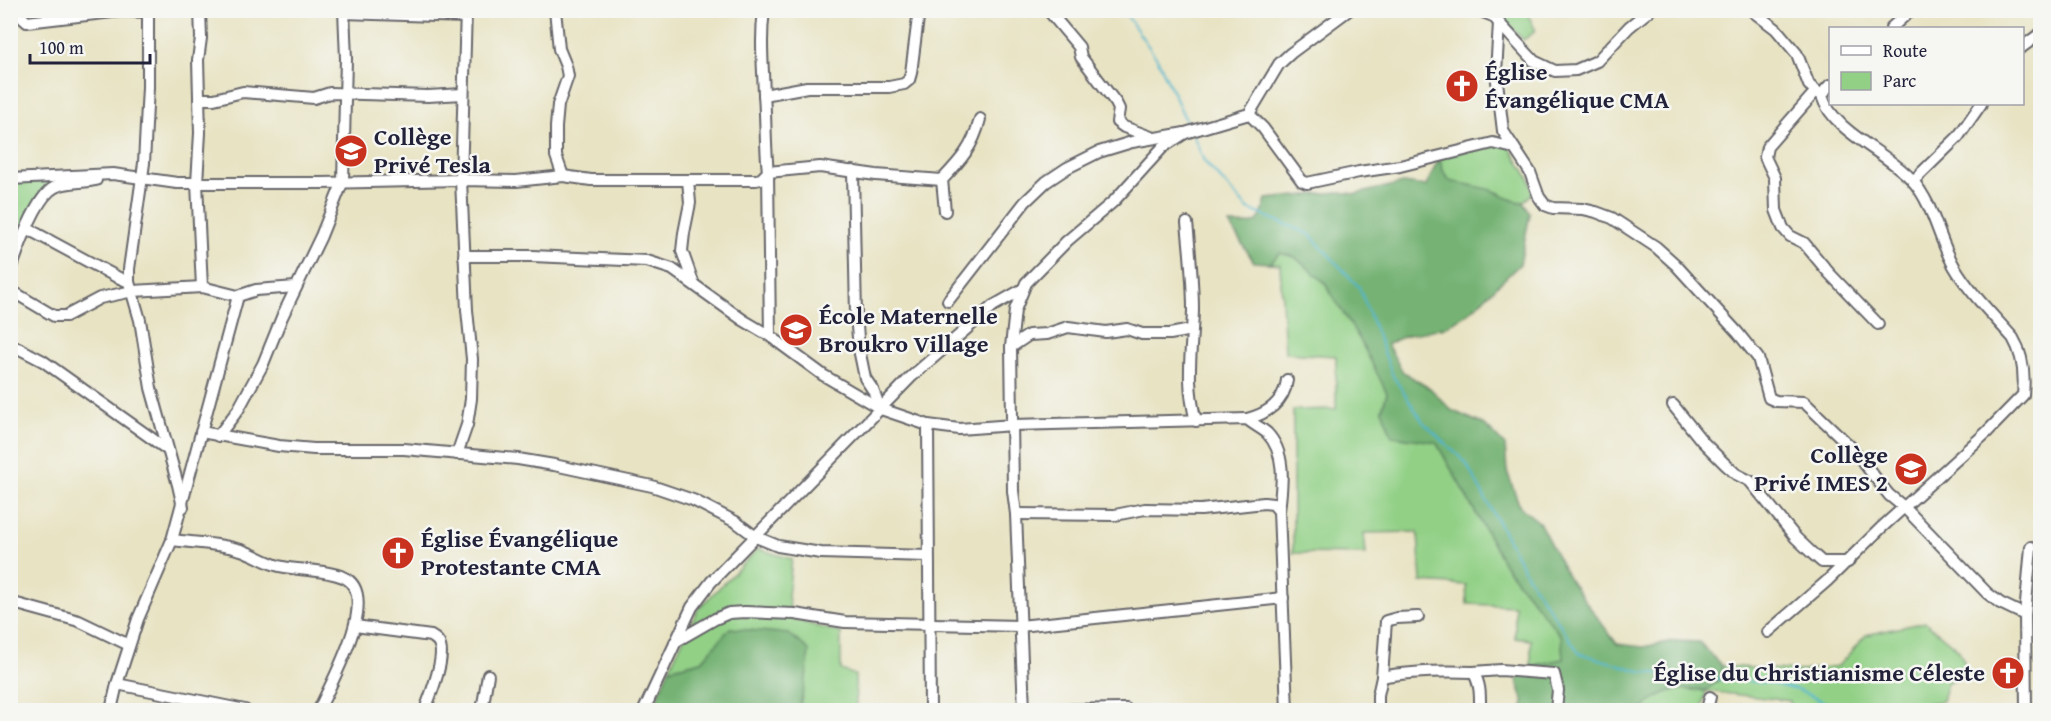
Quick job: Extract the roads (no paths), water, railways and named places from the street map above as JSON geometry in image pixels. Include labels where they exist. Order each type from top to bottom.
[{"type":"street","points":[[14,10],[27,22],[121,11],[148,11],[148,87],[131,287],[151,388],[183,507]]},
{"type":"street","points":[[200,10],[200,133],[197,183],[202,287]]},
{"type":"street","points":[[555,10],[559,49],[568,76],[558,105],[556,127],[556,156],[563,176]]},
{"type":"street","points":[[764,10],[760,34],[768,172],[770,336]]},
{"type":"street","points":[[764,95],[807,87],[889,87],[904,84],[909,80],[911,73],[919,10]]},
{"type":"street","points":[[1048,10],[1079,47],[1081,57],[1116,103],[1119,109],[1117,122],[1152,138],[1163,147]]},
{"type":"street","points":[[948,301],[1025,202],[1046,182],[1067,168],[1099,152],[1152,138],[1185,133],[1249,114],[1279,64],[1349,10]]},
{"type":"street","points":[[1478,10],[1493,16],[1534,61],[1555,71],[1576,70],[1597,61],[1629,27],[1650,10]]},
{"type":"street","points":[[1750,10],[1776,29],[1797,54],[1809,85],[1819,94],[1825,105],[1855,136],[1893,161],[1913,181],[1934,216],[1956,268],[2013,338],[2020,350],[2025,380],[2024,395],[1987,432],[1881,528],[1848,562],[1768,632]]},
{"type":"street","points":[[1893,27],[1911,10]]},
{"type":"street","points":[[218,436],[238,410],[263,364],[344,181],[344,12],[466,14],[461,180],[472,359],[471,399],[467,425],[457,454]]},
{"type":"street","points":[[1498,23],[1497,92],[1503,131],[1530,172],[1539,197],[1545,205],[1553,208],[1583,209],[1612,218],[1656,247],[1675,264],[1758,358],[1770,398],[1776,401],[1804,402],[1852,448],[1889,495],[1905,508],[1987,593],[2000,603],[2025,615]]},
{"type":"street","points":[[2024,46],[2040,34]]},
{"type":"street","points":[[1829,86],[1767,147],[1765,157],[1775,178],[1776,210],[1783,228],[1790,236],[1804,243],[1878,324]]},
{"type":"street","points":[[199,99],[214,99],[243,92],[314,98],[330,93],[428,96],[463,94]]},
{"type":"street","points":[[1913,181],[1958,137],[1980,105]]},
{"type":"street","points":[[1249,114],[1263,128],[1302,181],[1307,183],[1400,166],[1493,142],[1514,148]]},
{"type":"street","points":[[945,211],[942,180],[964,157],[976,135],[980,119]]},
{"type":"street","points":[[1024,711],[1016,514],[1013,491],[1011,347],[1016,310],[1026,283],[1043,264],[1114,201],[1163,147],[1185,133]]},
{"type":"street","points":[[10,179],[113,174],[197,183],[516,181],[563,176],[591,180],[756,180],[761,179],[768,172],[820,167],[942,180]]},
{"type":"street","points":[[853,171],[856,315],[859,349],[865,378],[881,409]]},
{"type":"street","points":[[10,273],[39,203],[53,188],[93,181],[113,174]]},
{"type":"street","points":[[688,180],[690,203],[682,251],[693,283]]},
{"type":"street","points":[[1187,223],[1192,266],[1190,398],[1196,421]]},
{"type":"street","points":[[28,229],[117,277],[131,287]]},
{"type":"street","points":[[464,256],[532,256],[647,261],[672,269],[742,320],[770,336],[844,388],[881,409],[928,425],[959,429],[1012,425],[1247,419],[1264,414],[1277,402],[1286,390],[1287,380]]},
{"type":"street","points":[[10,290],[58,317],[66,316],[131,287],[202,287],[238,296],[256,290],[296,287]]},
{"type":"street","points":[[644,711],[692,607],[711,582],[911,377],[993,306],[1023,290]]},
{"type":"street","points":[[111,711],[117,684],[138,619],[172,540],[183,507],[238,296]]},
{"type":"street","points":[[1011,347],[1029,335],[1047,334],[1068,327],[1106,332],[1127,329],[1142,334],[1170,334],[1191,330]]},
{"type":"street","points":[[10,346],[43,361],[168,450]]},
{"type":"street","points":[[844,388],[862,384],[865,378]]},
{"type":"street","points":[[1673,405],[1736,474],[1750,481],[1796,538],[1814,555],[1822,562],[1848,562]]},
{"type":"street","points":[[1247,419],[1266,432],[1279,454],[1282,479],[1279,511],[1287,711]]},
{"type":"street","points":[[928,425],[930,711]]},
{"type":"street","points":[[201,432],[279,446],[314,449],[404,449],[554,465],[652,486],[693,500],[736,522],[756,537],[778,546],[799,550],[928,556]]},
{"type":"street","points":[[1016,514],[1115,514],[1144,508],[1202,510],[1264,503],[1273,504],[1279,511]]},
{"type":"street","points":[[172,540],[241,550],[276,566],[343,577],[351,582],[357,589],[359,597],[355,626],[319,711]]},
{"type":"street","points":[[2026,711],[2025,615],[2031,547]]},
{"type":"street","points":[[675,642],[715,619],[735,613],[795,614],[844,622],[1020,626],[1283,598]]},
{"type":"street","points":[[10,602],[79,621],[129,645]]},
{"type":"street","points":[[1378,711],[1386,621],[1418,617]]},
{"type":"street","points":[[355,626],[431,636],[438,640],[441,652],[440,663],[425,711]]},
{"type":"street","points":[[1382,677],[1397,674],[1501,670],[1554,674],[1558,690],[1557,711]]},
{"type":"street","points":[[1473,672],[1480,690],[1480,711]]},
{"type":"street","points":[[482,711],[488,675]]},
{"type":"street","points":[[117,684],[245,711]]},
{"type":"street","points":[[1707,711],[1710,697]]},
{"type":"street","points":[[1056,711],[1126,709]]},
{"type":"waterway","points":[[1123,10],[1158,60],[1189,127]]},
{"type":"waterway","points":[[1193,135],[1204,161],[1248,209],[1309,234],[1359,287],[1393,376],[1423,422],[1466,463],[1528,577],[1579,653],[1643,672],[1768,683],[1797,690],[1827,703],[1842,705],[1853,710]]},
{"type":"place","name":"Église Évangélique CMA","points":[[1462,86]]},
{"type":"place","name":"Collège Privé Tesla","points":[[351,151]]},
{"type":"place","name":"École Maternelle Broukro Village","points":[[796,330]]},
{"type":"place","name":"Collège Privé IMES 2","points":[[1911,469]]},
{"type":"place","name":"Église Évangélique Protestante CMA","points":[[398,553]]},
{"type":"place","name":"Église du Christianisme Céleste","points":[[2008,673]]}]
